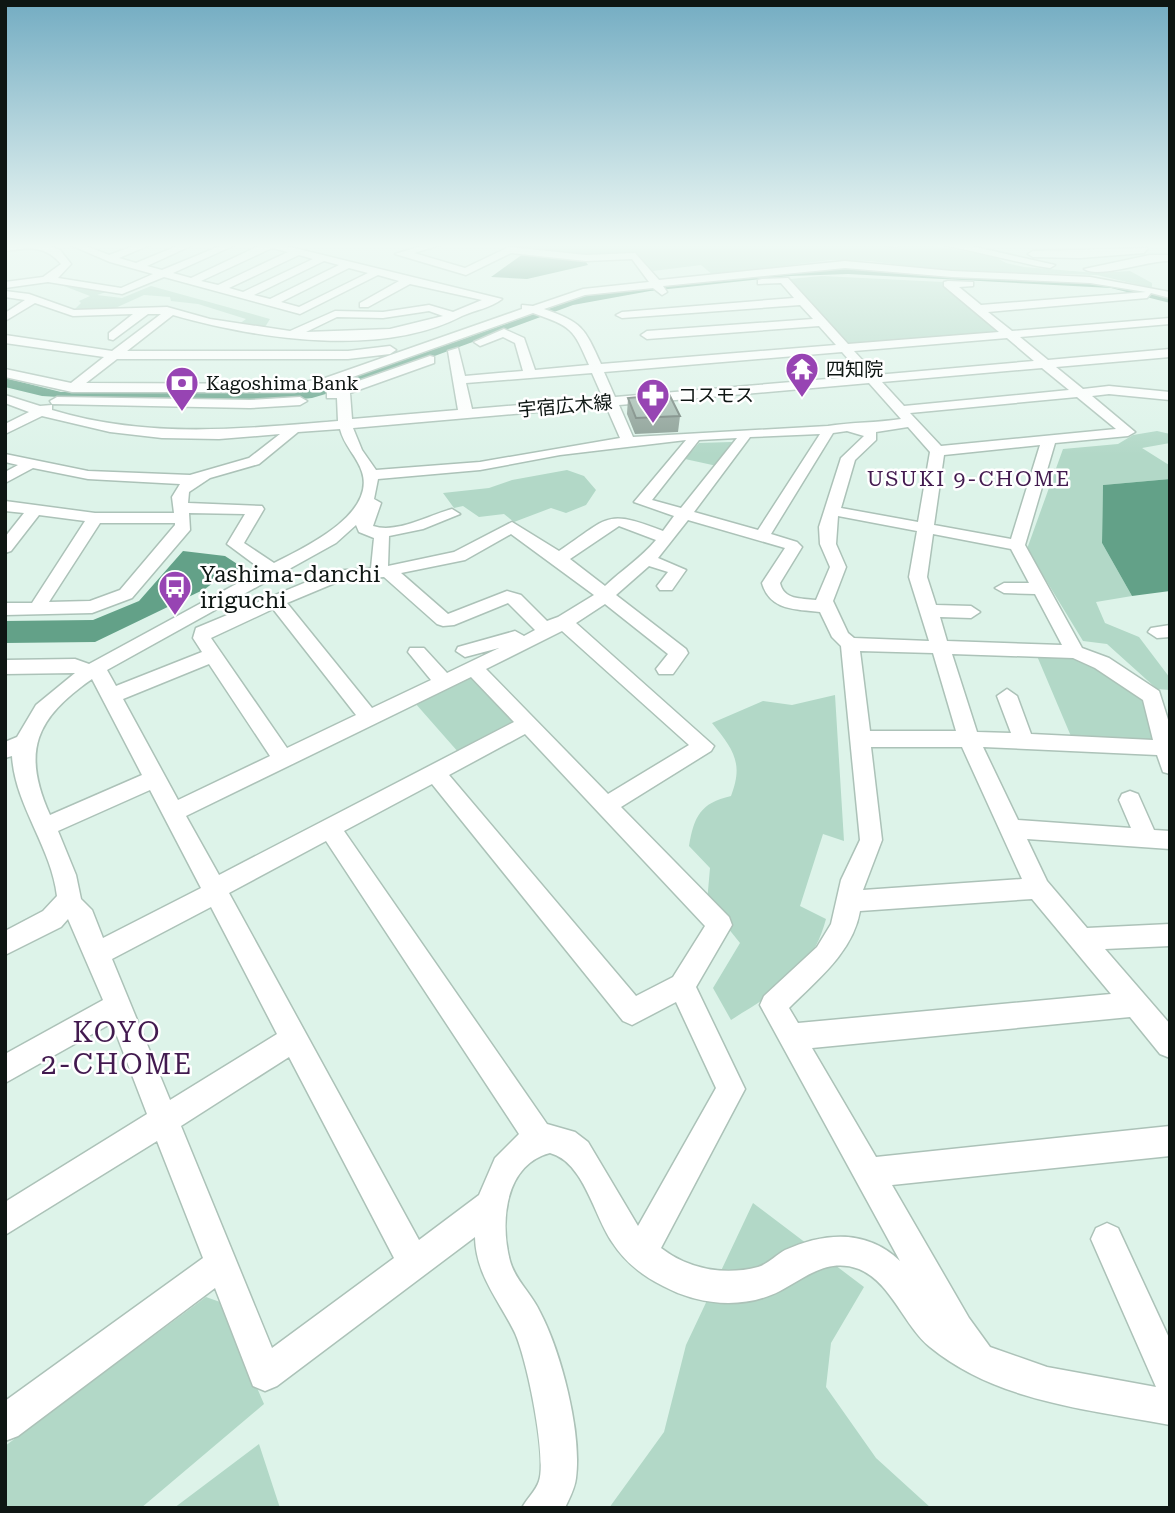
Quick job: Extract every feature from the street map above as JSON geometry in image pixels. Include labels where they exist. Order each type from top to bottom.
[{"type":"street","points":[[67,329],[87,315]]},
{"type":"street","points":[[113,336],[140,315]]},
{"type":"street","points":[[5,430],[58,400],[168,315]]},
{"type":"street","points":[[181,315],[209,322],[290,335],[390,333],[461,315]]},
{"type":"street","points":[[275,355],[290,335],[334,315]]},
{"type":"street","points":[[364,315],[386,315]]},
{"type":"street","points":[[451,315],[456,316]]},
{"type":"street","points":[[5,373],[73,388],[294,388],[328,381],[516,315]]},
{"type":"street","points":[[58,400],[268,403],[343,393],[551,315],[580,331],[628,441]]},
{"type":"street","points":[[621,315],[654,349],[845,348],[1170,321]]},
{"type":"street","points":[[815,315],[937,451]]},
{"type":"street","points":[[937,451],[1128,432],[985,315]]},
{"type":"street","points":[[459,380],[597,369],[654,349],[821,321]]},
{"type":"street","points":[[504,333],[520,341],[530,374]]},
{"type":"street","points":[[5,339],[51,341],[116,355],[348,355],[429,345]]},
{"type":"street","points":[[454,351],[466,415]]},
{"type":"street","name":"宇宿広木線","points":[[5,399],[91,427],[160,435],[293,430],[1170,353]]},
{"type":"street","points":[[601,450],[693,441],[827,435],[868,428],[905,416],[1079,392],[1109,390],[1170,396]]},
{"type":"street","points":[[343,393],[345,426],[354,450],[381,484],[364,523],[365,529],[378,533],[417,526],[452,514]]},
{"type":"street","points":[[376,475],[480,466],[628,441],[859,425],[868,428]]},
{"type":"street","points":[[860,739],[1024,742],[1168,757],[1152,696],[1102,663],[1075,652],[850,644],[841,636],[824,601],[838,567],[826,532],[848,458],[871,437],[868,428]]},
{"type":"street","points":[[5,609],[92,607],[126,594],[182,530],[181,493],[206,474],[258,459],[293,430]]},
{"type":"street","points":[[762,536],[827,435]]},
{"type":"street","points":[[173,812],[444,682],[470,660],[553,625],[604,596],[631,568],[648,560],[744,439]]},
{"type":"street","points":[[1048,440],[1017,545],[1075,652]]},
{"type":"street","points":[[693,441],[642,502],[794,547],[771,583],[774,594],[785,602],[827,607]]},
{"type":"street","points":[[937,451],[918,577],[969,739],[1038,888],[1170,1045]]},
{"type":"street","points":[[5,458],[28,465],[113,478],[195,480]]},
{"type":"street","points":[[5,479],[28,465]]},
{"type":"street","points":[[376,475],[347,528],[94,669],[63,690],[40,715],[26,742],[24,773],[66,876],[69,904],[83,918],[265,1374],[415,1265],[493,1204]]},
{"type":"street","points":[[5,506],[95,518],[256,509],[235,544],[274,571]]},
{"type":"street","points":[[5,548],[34,511]]},
{"type":"street","points":[[834,511],[1017,545]]},
{"type":"street","points":[[37,608],[95,518]]},
{"type":"street","points":[[559,559],[615,521],[623,521],[666,538]]},
{"type":"street","points":[[283,759],[202,638],[202,632],[343,573],[384,572],[459,556],[507,528],[517,529],[559,559],[679,653],[666,669]]},
{"type":"street","points":[[378,533],[382,537],[384,572],[443,620],[448,621],[507,597],[515,599],[553,625],[704,746],[606,806]]},
{"type":"street","points":[[648,560],[678,570],[666,586]]},
{"type":"street","points":[[1004,588],[1041,589]]},
{"type":"street","points":[[276,601],[369,718]]},
{"type":"street","points":[[928,611],[971,612]]},
{"type":"street","points":[[850,644],[871,840],[853,880],[846,921],[826,954],[773,1005],[957,1330],[978,1359]]},
{"type":"street","points":[[416,652],[444,682]]},
{"type":"street","points":[[111,696],[213,655]]},
{"type":"street","points":[[435,773],[632,1012],[682,986],[720,925],[527,724],[470,660]]},
{"type":"street","points":[[5,667],[75,666],[94,669],[111,696],[415,1265]]},
{"type":"street","points":[[1007,696],[1024,742]]},
{"type":"street","points":[[97,954],[527,724]]},
{"type":"street","points":[[5,750],[26,742]]},
{"type":"street","points":[[45,827],[155,778]]},
{"type":"street","points":[[1130,800],[1158,839]]},
{"type":"street","points":[[330,828],[541,1141]]},
{"type":"street","points":[[1011,829],[1158,839]]},
{"type":"street","points":[[849,901],[1038,888]]},
{"type":"street","points":[[5,944],[52,919],[69,904]]},
{"type":"street","points":[[1082,939],[1170,936]]},
{"type":"street","points":[[640,1254],[731,1089],[682,986]]},
{"type":"street","points":[[791,1037],[1136,1004]]},
{"type":"street","points":[[5,1069],[117,1006]]},
{"type":"street","points":[[5,1220],[293,1039]]},
{"type":"street","points":[[541,1508],[548,1503],[558,1480],[554,1433],[532,1333],[526,1316],[500,1279],[492,1251],[490,1224],[499,1182],[509,1164],[531,1144],[541,1141],[555,1140],[578,1152],[593,1172],[612,1216],[640,1254],[681,1279],[714,1286],[767,1281],[793,1264],[838,1249],[861,1253],[882,1265],[938,1332],[978,1359],[1021,1377],[1170,1407]]},
{"type":"street","points":[[868,1173],[1170,1141]]},
{"type":"street","points":[[1107,1239],[1170,1379]]},
{"type":"street","points":[[5,1423],[222,1263]]},
{"type":"shaded area","points":[[232,315],[254,315],[270,319],[265,327],[239,324],[246,319]]},
{"type":"shaded area","points":[[532,315],[547,315],[353,386],[312,398],[284,401],[42,396],[5,387],[5,378],[61,392],[290,393],[327,387]]},
{"type":"shaded area","points":[[822,315],[981,315],[1000,331],[849,344]]},
{"type":"shaded area","points":[[1157,431],[1170,434],[1170,443],[1142,448],[1169,465],[1170,479],[1103,485],[1102,543],[1132,596],[1096,602],[1105,623],[1139,637],[1170,678],[1170,690],[1157,689],[1107,644],[1083,641],[1027,549],[1063,449],[1118,444],[1133,435]]},
{"type":"shaded area","points":[[699,443],[735,443],[717,466],[685,459]]},
{"type":"shaded area","points":[[567,470],[584,476],[596,490],[586,505],[566,513],[551,508],[514,522],[504,514],[479,517],[463,506],[454,508],[443,493],[489,488],[512,480]]},
{"type":"shaded area","points":[[1170,479],[1170,591],[1132,596],[1102,543],[1103,485]]},
{"type":"shaded area","points":[[183,551],[225,556],[245,569],[226,573],[205,589],[95,642],[5,643],[5,621],[93,620],[139,601]]},
{"type":"shaded area","points":[[1037,656],[1074,657],[1098,666],[1142,696],[1154,737],[1150,742],[1073,741]]},
{"type":"shaded area","points":[[466,678],[473,678],[513,719],[511,726],[459,753],[415,703]]},
{"type":"shaded area","points":[[835,695],[844,841],[823,834],[800,906],[826,919],[820,938],[801,968],[789,980],[731,1020],[713,988],[740,943],[707,902],[710,868],[689,846],[693,827],[700,813],[712,803],[731,796],[735,784],[736,765],[731,749],[712,723],[763,701],[792,705]]},
{"type":"shaded area","points":[[753,1203],[864,1287],[831,1343],[826,1387],[876,1458],[931,1508],[609,1508],[664,1432],[686,1345]]},
{"type":"shaded area","points":[[206,1297],[220,1302],[264,1404],[141,1508],[5,1508],[5,1446]]},
{"type":"shaded area","points":[[259,1444],[280,1508],[174,1508]]},
{"type":"building","points":[[669,394],[680,416],[636,418],[628,398]]},
{"type":"place","name":"四知院","points":[[802,399]]},
{"type":"place","name":"Kagoshima Bank","points":[[182,413]]},
{"type":"place","name":"コスモス","points":[[653,425]]},
{"type":"place","name":"Yashima-danchi iriguchi","points":[[175,617]]},
{"type":"district","name":"USUKI 9-CHOME","points":[[969,479]]},
{"type":"district","name":"KOYO 2-CHOME","points":[[117,1048]]}]
